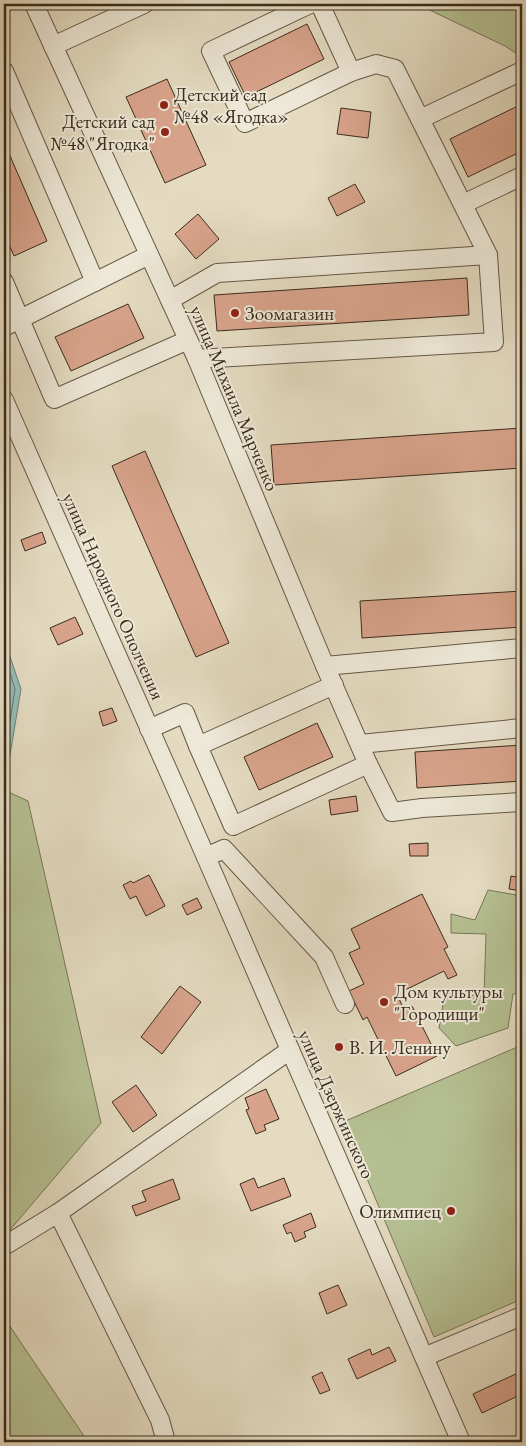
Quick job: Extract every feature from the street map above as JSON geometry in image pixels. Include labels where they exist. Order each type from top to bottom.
[{"type":"street","name":"улица Михаила Марченко","points":[[34,4],[197,359],[325,666],[368,764],[392,812],[422,808],[522,802]]},
{"type":"street","points":[[53,46],[144,4]]},
{"type":"street","points":[[197,359],[494,342],[488,255],[395,70],[376,64],[352,72],[244,123],[211,51],[310,4]]},
{"type":"street","points":[[320,4],[352,72]]},
{"type":"street","points":[[420,119],[522,71]]},
{"type":"street","points":[[4,72],[95,282]]},
{"type":"street","points":[[463,204],[522,176]]},
{"type":"street","points":[[4,327],[149,255]]},
{"type":"street","points":[[170,300],[217,273],[488,255]]},
{"type":"street","points":[[4,282],[54,398],[188,340]]},
{"type":"street","name":"улица Народного Ополчения","points":[[4,400],[185,810]]},
{"type":"street","points":[[325,666],[522,648]]},
{"type":"street","points":[[198,746],[334,685]]},
{"type":"street","points":[[149,729],[185,713],[233,826],[368,764]]},
{"type":"street","points":[[360,744],[522,728]]},
{"type":"street","name":"улица Дзержинского","points":[[185,810],[461,1442]]},
{"type":"street","points":[[206,857],[224,849],[324,957],[345,1004]]},
{"type":"street","points":[[4,1246],[58,1213],[290,1050]]},
{"type":"street","points":[[58,1213],[160,1420],[166,1442]]},
{"type":"street","points":[[424,1357],[522,1316]]},
{"type":"green space","points":[[417,4],[522,4],[522,57],[505,46]]},
{"type":"green space","points":[[4,790],[28,801],[101,1123],[4,1237]]},
{"type":"green space","points":[[488,890],[522,896],[522,992],[513,994],[508,1028],[456,1046],[439,1028],[445,993],[484,996],[486,934],[451,933],[451,914],[475,920]]},
{"type":"green space","name":"Олимпиец","points":[[522,1045],[522,1299],[434,1337],[343,1122]]},
{"type":"green space","points":[[4,1302],[9,1325],[88,1442],[4,1442]]},
{"type":"water","points":[[4,639],[21,689],[8,767],[4,763]]},
{"type":"building","points":[[69,4],[84,4],[72,9]]},
{"type":"building","points":[[307,24],[324,59],[246,97],[229,62]]},
{"type":"building","points":[[167,79],[206,165],[165,183],[126,97]]},
{"type":"building","points":[[522,104],[522,151],[468,177],[450,139]]},
{"type":"building","points":[[341,108],[371,112],[368,138],[337,134]]},
{"type":"building","points":[[4,142],[47,241],[14,256],[4,233]]},
{"type":"building","points":[[355,184],[365,202],[337,216],[328,198]]},
{"type":"building","points":[[198,214],[219,239],[196,259],[175,234]]},
{"type":"building","points":[[467,278],[469,315],[217,331],[214,295]]},
{"type":"building","points":[[128,304],[144,338],[71,371],[55,337]]},
{"type":"building","points":[[522,428],[522,468],[274,485],[271,445]]},
{"type":"building","points":[[145,451],[229,643],[196,657],[112,466]]},
{"type":"building","points":[[42,532],[46,543],[25,551],[21,540]]},
{"type":"building","points":[[522,591],[522,627],[362,638],[360,601]]},
{"type":"building","points":[[75,617],[83,634],[58,645],[50,628]]},
{"type":"building","points":[[112,708],[117,721],[103,726],[99,712]]},
{"type":"building","points":[[317,723],[333,757],[259,790],[244,757]]},
{"type":"building","points":[[522,745],[522,781],[417,788],[415,752]]},
{"type":"building","points":[[356,796],[358,811],[331,815],[329,800]]},
{"type":"building","points":[[428,843],[428,856],[410,856],[409,844]]},
{"type":"building","points":[[149,875],[165,906],[146,916],[136,896],[130,899],[123,885],[131,881],[133,883]]},
{"type":"building","points":[[511,876],[522,878],[522,891],[509,889]]},
{"type":"building","points":[[422,894],[448,947],[444,949],[457,975],[448,979],[444,971],[397,994],[404,1010],[412,1006],[437,1056],[396,1076],[367,1017],[363,1020],[349,991],[364,984],[349,953],[360,948],[351,929]]},
{"type":"building","points":[[197,898],[202,908],[187,915],[182,905]]},
{"type":"building","points":[[180,986],[201,1002],[162,1054],[141,1037]]},
{"type":"building","points":[[136,1085],[157,1115],[133,1132],[112,1102]]},
{"type":"building","points":[[266,1089],[279,1119],[264,1125],[266,1130],[256,1134],[246,1110],[249,1109],[245,1098]]},
{"type":"building","points":[[254,1178],[258,1188],[284,1178],[291,1196],[251,1211],[240,1184]]},
{"type":"building","points":[[173,1179],[180,1199],[136,1216],[132,1206],[146,1201],[142,1191]]},
{"type":"building","points":[[311,1213],[316,1227],[304,1232],[306,1237],[295,1242],[291,1232],[287,1234],[283,1225]]},
{"type":"building","points":[[338,1285],[347,1305],[327,1314],[319,1293]]},
{"type":"building","points":[[389,1347],[396,1361],[357,1379],[348,1359],[370,1349],[372,1355]]},
{"type":"building","points":[[522,1371],[522,1394],[482,1413],[473,1394]]},
{"type":"building","points":[[322,1372],[330,1390],[320,1394],[312,1377]]},
{"type":"place","name":"Детский сад №48 «Ягодка»","points":[[164,105]]},
{"type":"place","name":"Детский сад №48 \"Ягодка\"","points":[[165,132]]},
{"type":"place","name":"Зоомагазин","points":[[235,313]]},
{"type":"place","name":"Дом культуры \"Городищи\"","points":[[384,1002]]},
{"type":"place","name":"В. И. Ленину","points":[[339,1047]]},
{"type":"place","name":"Олимпиец","points":[[451,1211]]}]
